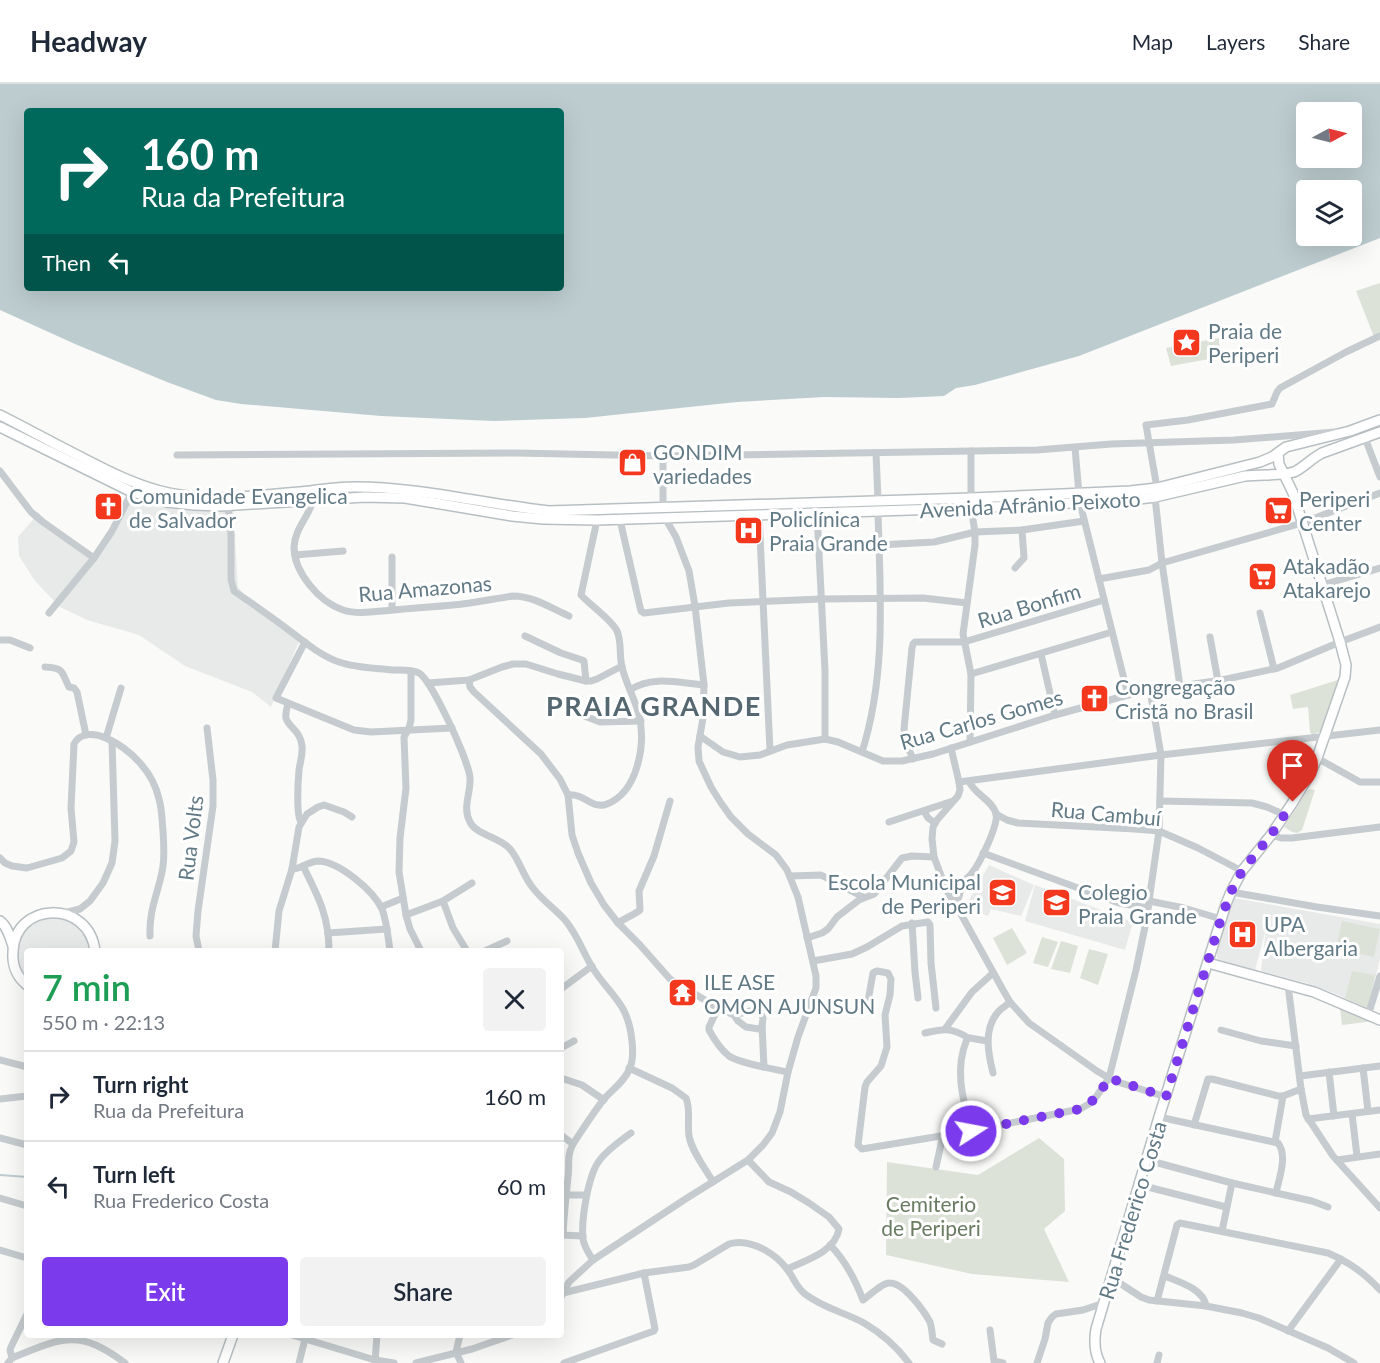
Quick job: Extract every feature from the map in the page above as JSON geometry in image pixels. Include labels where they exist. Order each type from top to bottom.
[{"type":"main road","name":"Avenida Afrânio Peixoto","points":[[0,415],[134,483],[170,493],[207,497],[294,493],[352,487],[386,487],[549,511],[878,500],[971,503]]},
{"type":"main road","name":"Avenida Afrânio Peixoto","points":[[1156,493],[1260,462],[1292,445],[1350,431],[1380,420]]},
{"type":"main road","name":"Avenida Afrânio Peixoto","points":[[0,427],[132,492],[173,503],[228,506],[365,497],[405,498],[512,516],[597,520],[878,511],[971,503],[1079,499],[1130,491],[1156,493],[1245,476],[1284,474],[1297,470],[1322,453],[1380,432]]},
{"type":"main road","points":[[1278,453],[1278,462],[1284,474]]},
{"type":"main road","points":[[1293,493],[1302,467]]},
{"type":"main road","name":"Rua Frederico Costa","points":[[1100,1363],[1096,1352],[1095,1336],[1221,919],[1242,871],[1271,835],[1298,795],[1317,758],[1346,677],[1346,665],[1340,642],[1293,493],[1284,474]]},
{"type":"main road","points":[[24,982],[16,972],[12,960],[13,946],[17,934],[36,916],[49,912],[63,913],[75,918],[90,933],[95,948]]},
{"type":"main road","points":[[2,922],[14,925],[25,924]]},
{"type":"main road","points":[[2,922],[13,946]]},
{"type":"main road","points":[[1208,963],[1314,992],[1380,1020]]},
{"type":"main road","points":[[224,1363],[232,1338]]},
{"type":"street","points":[[1180,686],[1162,563],[1156,493],[1146,427],[1272,404],[1280,388],[1346,351],[1380,336]]},
{"type":"street","points":[[177,455],[516,453],[663,456],[1037,450],[1234,440],[1350,431]]},
{"type":"street","points":[[1277,435],[1278,453]]},
{"type":"street","points":[[1365,438],[1380,477]]},
{"type":"street","points":[[1075,448],[1079,499],[1128,695]]},
{"type":"street","points":[[970,742],[970,674],[963,634],[975,545],[971,503],[971,451]]},
{"type":"street","points":[[876,453],[878,500]]},
{"type":"street","points":[[663,456],[663,507]]},
{"type":"street","points":[[0,471],[42,522],[94,558]]},
{"type":"street","points":[[49,613],[94,558],[112,531],[132,492]]},
{"type":"street","points":[[1099,579],[1149,570],[1162,563],[1302,523],[1380,493]]},
{"type":"street","points":[[313,500],[296,537],[295,555],[343,551]]},
{"type":"street","points":[[228,506],[231,527],[231,579],[234,591],[327,657],[349,665],[419,673],[428,683],[461,747],[469,769],[470,783],[466,808],[471,824],[475,829],[500,841],[512,851],[533,889],[571,927],[598,977],[618,1000],[627,1017],[632,1046],[630,1068],[573,1144],[568,1156],[569,1173],[564,1215]]},
{"type":"street","points":[[862,752],[875,703],[880,643],[878,511]]},
{"type":"street","points":[[817,513],[825,670],[825,739]]},
{"type":"street","points":[[759,514],[770,751]]},
{"type":"street","points":[[564,1291],[569,1282],[593,1260],[748,1160],[764,1145],[775,1127],[780,1112],[798,1037],[816,988],[817,980],[813,961],[798,897],[790,876],[776,855],[748,834],[731,817],[711,787],[699,761],[698,747],[703,718],[704,686],[695,606],[689,571],[676,537],[665,518]]},
{"type":"street","points":[[568,795],[581,796],[597,805],[608,804],[629,784],[639,763],[642,744],[641,721],[621,666],[617,630],[581,595],[597,520]]},
{"type":"street","points":[[620,520],[641,611],[648,614],[695,606],[821,599],[923,598],[966,603]]},
{"type":"street","points":[[879,545],[934,542],[975,532],[1022,530],[1084,521]]},
{"type":"street","points":[[1016,568],[1024,558],[1022,530]]},
{"type":"street","name":"Rua Amazonas","points":[[295,555],[312,588],[327,602],[342,610],[358,612],[392,610],[522,596],[569,616]]},
{"type":"street","points":[[392,557],[392,610]]},
{"type":"street","points":[[1322,585],[1380,568]]},
{"type":"street","name":"Rua Bonfim","points":[[913,759],[904,729],[913,644],[920,641],[963,642],[1104,600]]},
{"type":"street","points":[[1260,613],[1274,669]]},
{"type":"street","name":"Rua Carlos Gomes","points":[[700,736],[723,752],[740,757],[760,755],[797,744],[825,739],[838,742],[883,761],[913,759],[1128,695],[1218,681],[1274,669],[1380,627]]},
{"type":"street","points":[[970,674],[1112,632]]},
{"type":"street","points":[[525,636],[582,660],[586,681]]},
{"type":"street","points":[[1210,638],[1218,681]]},
{"type":"street","points":[[0,640],[10,640],[30,648]]},
{"type":"street","points":[[305,642],[276,698],[354,730],[371,732],[452,729]]},
{"type":"street","points":[[1041,654],[1055,715]]},
{"type":"street","points":[[428,683],[469,680],[513,664],[526,664],[586,681],[597,679],[621,666]]},
{"type":"street","points":[[45,667],[60,670],[66,677],[69,687],[74,688],[77,692],[85,735]]},
{"type":"street","points":[[411,671],[411,720],[404,737],[406,788],[399,872],[410,930],[419,948]]},
{"type":"street","points":[[469,680],[474,692],[541,754],[560,779],[568,795],[573,835],[578,853],[591,883],[618,923],[670,979],[734,1015],[746,1027],[759,1029],[762,1025]]},
{"type":"street","points":[[630,690],[643,683],[657,681],[704,686]]},
{"type":"street","points":[[63,913],[80,909],[90,902],[103,883],[112,863],[115,841],[109,739],[121,688]]},
{"type":"street","points":[[868,1001],[873,973],[877,971],[888,973],[891,983],[885,1015],[886,1047],[881,1066],[865,1087],[858,1145],[862,1149],[971,1131],[1080,1109],[1096,1097],[1109,1078],[1136,970],[1159,831],[1161,755],[1150,690]]},
{"type":"street","points":[[288,704],[287,722],[299,736],[302,745],[298,773],[298,818],[301,822]]},
{"type":"street","points":[[569,710],[600,722],[641,721]]},
{"type":"street","name":"Rua Volts","points":[[198,948],[197,920],[213,806],[213,780],[207,728]]},
{"type":"street","points":[[959,782],[1161,755],[1380,730]]},
{"type":"street","points":[[0,858],[12,866],[27,868],[62,858],[71,851],[74,842],[71,815],[73,749],[77,739],[85,735],[95,734],[109,739],[129,753],[146,770],[159,799],[164,861],[150,915],[150,936]]},
{"type":"street","points":[[951,748],[959,782],[959,793],[935,823],[932,831],[934,857],[943,883],[1010,1002],[1029,1023],[1109,1078],[1166,1097]]},
{"type":"street","points":[[1317,758],[1360,782],[1380,782]]},
{"type":"street","points":[[955,904],[964,882],[983,853],[996,821],[993,807],[973,788],[969,781]]},
{"type":"street","points":[[618,923],[640,910],[639,891],[654,856],[670,801]]},
{"type":"street","points":[[889,822],[953,801]]},
{"type":"street","points":[[1160,801],[1252,803],[1285,815]]},
{"type":"street","points":[[276,948],[279,911],[292,870],[296,838],[301,822],[313,810],[324,805],[352,817]]},
{"type":"street","points":[[924,811],[935,823]]},
{"type":"street","name":"Rua Cambuí","points":[[996,814],[1018,823],[1159,831],[1242,871]]},
{"type":"street","points":[[1271,835],[1292,838],[1380,826]]},
{"type":"street","points":[[983,853],[1119,903],[1184,908],[1221,919]]},
{"type":"street","points":[[807,938],[822,933],[837,917],[863,897],[874,894],[902,858],[934,857]]},
{"type":"street","points":[[292,870],[309,862],[318,861],[336,867],[360,883],[381,907],[390,948]]},
{"type":"street","points":[[303,866],[321,903],[329,948]]},
{"type":"street","points":[[790,876],[821,875],[863,897]]},
{"type":"street","points":[[406,915],[443,901],[472,883]]},
{"type":"street","points":[[1231,892],[1380,916]]},
{"type":"street","points":[[381,907],[403,898]]},
{"type":"street","points":[[443,901],[453,928],[465,948]]},
{"type":"street","points":[[80,909],[80,922]]},
{"type":"street","points":[[813,961],[852,954],[902,926],[912,923],[930,923],[931,963],[936,1008]]},
{"type":"street","points":[[912,923],[918,998]]},
{"type":"street","points":[[328,933],[387,929]]},
{"type":"street","points":[[492,948],[507,941]]},
{"type":"street","points":[[564,987],[592,966]]},
{"type":"street","points":[[945,1029],[972,992],[993,973]]},
{"type":"street","points":[[1368,1016],[1380,976]]},
{"type":"street","points":[[1288,985],[1304,1110],[1337,1160],[1380,1208]]},
{"type":"street","points":[[993,1073],[987,1041],[996,1015],[1010,1002]]},
{"type":"street","points":[[718,1008],[709,1030],[730,1057],[788,1072]]},
{"type":"street","points":[[734,1015],[758,1011],[762,1016],[764,1067]]},
{"type":"street","points":[[1380,1020],[1380,1025]]},
{"type":"street","points":[[925,1033],[945,1029],[968,1038],[987,1041]]},
{"type":"street","points":[[1221,1030],[1261,1041],[1296,1046]]},
{"type":"street","points":[[968,1038],[963,1053],[960,1076],[971,1131]]},
{"type":"street","points":[[564,1046],[574,1041]]},
{"type":"street","points":[[0,1060],[24,1066]]},
{"type":"street","points":[[1300,1076],[1380,1066]]},
{"type":"street","points":[[630,1068],[672,1088],[686,1098],[689,1107],[690,1141],[713,1182]]},
{"type":"street","points":[[1363,1068],[1368,1111]]},
{"type":"street","points":[[1329,1072],[1334,1116]]},
{"type":"street","points":[[564,1079],[582,1085],[604,1100]]},
{"type":"street","points":[[1194,1125],[1209,1079],[1283,1096],[1301,1089]]},
{"type":"street","points":[[0,1099],[24,1096]]},
{"type":"street","points":[[1275,1142],[1283,1096]]},
{"type":"street","points":[[1308,1119],[1380,1110]]},
{"type":"street","points":[[1352,1114],[1358,1156]]},
{"type":"street","points":[[1160,1117],[1278,1143],[1283,1157],[1276,1193]]},
{"type":"street","points":[[593,1260],[583,1236],[586,1195],[595,1167],[600,1160],[631,1133]]},
{"type":"street","points":[[936,1167],[943,1135]]},
{"type":"street","points":[[0,1138],[24,1144]]},
{"type":"street","points":[[564,1138],[573,1144]]},
{"type":"street","points":[[1337,1160],[1380,1154]]},
{"type":"street","points":[[748,1160],[769,1182],[809,1203],[840,1229],[830,1245],[817,1255],[787,1269]]},
{"type":"street","points":[[1147,1160],[1328,1207]]},
{"type":"street","points":[[1222,1231],[1232,1183]]},
{"type":"street","points":[[1140,1185],[1226,1207]]},
{"type":"street","points":[[566,1195],[586,1195]]},
{"type":"street","points":[[0,1198],[24,1205]]},
{"type":"street","points":[[1371,1199],[1380,1198]]},
{"type":"street","points":[[1157,1301],[1178,1224],[1181,1223],[1317,1250],[1341,1259],[1363,1272],[1380,1290]]},
{"type":"street","points":[[564,1235],[583,1236]]},
{"type":"street","points":[[564,1294],[644,1273],[694,1265],[722,1247],[740,1242],[766,1251],[787,1269],[804,1293],[822,1305],[874,1330],[895,1346],[909,1363]]},
{"type":"street","points":[[830,1245],[850,1270],[862,1300],[887,1283],[893,1283],[909,1295],[930,1322],[933,1340],[942,1344]]},
{"type":"street","points":[[0,1250],[24,1257]]},
{"type":"street","points":[[1288,1331],[1341,1259]]},
{"type":"street","points":[[564,1363],[654,1331],[644,1273]]},
{"type":"street","points":[[1165,1275],[1200,1293],[1205,1299],[1206,1306]]},
{"type":"street","points":[[1112,1278],[1141,1297],[1242,1313],[1288,1331],[1341,1360],[1354,1363]]},
{"type":"street","points":[[564,1280],[569,1282]]},
{"type":"street","points":[[1037,1363],[1048,1323],[1052,1317],[1056,1314],[1104,1304]]},
{"type":"street","points":[[24,1320],[11,1347],[10,1360],[55,1342],[83,1340],[101,1347],[125,1363]]},
{"type":"street","points":[[990,1330],[994,1361],[1004,1363]]},
{"type":"street","points":[[302,1338],[375,1361],[394,1363]]},
{"type":"street","points":[[375,1361],[377,1338]]},
{"type":"street","points":[[459,1338],[456,1352],[460,1363]]},
{"type":"street","points":[[416,1363],[479,1347],[504,1338]]},
{"type":"street","points":[[299,1363],[305,1339]]},
{"type":"shaded area","points":[[0,84],[1380,84],[1380,238],[1362,245],[1362,180],[1296,180],[1296,246],[1360,246],[1079,356],[975,385],[956,388],[944,396],[824,397],[737,402],[585,418],[494,421],[381,416],[241,404],[216,400],[167,382],[0,310]]},
{"type":"shaded area","points":[[132,492],[141,496],[233,506],[238,587],[248,599],[301,637],[271,707],[252,692],[185,666],[139,635],[87,620],[60,607],[35,581],[19,556],[18,537],[38,512],[46,523],[94,561]]},
{"type":"shaded area","name":"Escola Municipal de Periperi","points":[[989,865],[1034,885],[1021,916],[991,909],[988,916],[972,910],[969,900]]},
{"type":"shaded area","name":"Colegio Praia Grande","points":[[1035,885],[1133,922],[1125,950],[1025,921]]},
{"type":"shaded area","points":[[1234,898],[1380,924],[1380,958],[1368,1010],[1339,995],[1261,971],[1266,929],[1255,970],[1217,958],[1217,949]]},
{"type":"shaded area","points":[[56,916],[78,927],[85,936],[88,948],[24,948],[24,976],[17,965],[17,941],[23,930],[44,917]]},
{"type":"green space","points":[[1380,283],[1380,335],[1374,337],[1356,291]]},
{"type":"green space","points":[[1219,338],[1220,357],[1171,366],[1166,348]]},
{"type":"green space","points":[[1338,680],[1324,730],[1312,735],[1308,707],[1293,709],[1290,695]]},
{"type":"green space","points":[[1308,790],[1315,790],[1302,830],[1297,833],[1292,832],[1284,827]]},
{"type":"green space","points":[[1342,921],[1380,929],[1374,957],[1336,948]]},
{"type":"green space","points":[[1012,928],[1027,953],[1007,965],[993,938]]},
{"type":"green space","points":[[1042,937],[1058,942],[1048,967],[1033,963]]},
{"type":"green space","points":[[1061,941],[1078,946],[1070,973],[1051,969]]},
{"type":"green space","points":[[1089,949],[1108,954],[1098,985],[1080,978]]},
{"type":"green space","points":[[1352,971],[1375,975],[1368,1008],[1345,998]]},
{"type":"green space","points":[[1340,1008],[1375,1021],[1342,1025]]},
{"type":"green space","name":"Cemiterio de Periperi","points":[[1039,1138],[1064,1159],[1065,1211],[1044,1229],[1069,1282],[972,1274],[886,1255],[887,1162],[978,1175]]},
{"type":"waterway","points":[[0,1175],[24,1177]]},
{"type":"place","name":"Praia de Periperi","points":[[1187,342]]},
{"type":"place","name":"GONDIM variedades","points":[[632,463]]},
{"type":"place","name":"Comunidade Evangelica de Salvador","points":[[108,507]]},
{"type":"place","name":"Periperi Center","points":[[1278,510]]},
{"type":"place","name":"Policlínica Praia Grande","points":[[748,530]]},
{"type":"place","name":"Atakadão Atakarejo","points":[[1262,577]]},
{"type":"place","name":"Congregação Cristã no Brasil","points":[[1094,698]]},
{"type":"place","name":"Escola Municipal de Periperi","points":[[1002,893]]},
{"type":"place","name":"Colegio Praia Grande","points":[[1057,903]]},
{"type":"place","name":"UPA Albergaria","points":[[1243,935]]},
{"type":"place","name":"ILE ASE OMON AJUNSUN","points":[[683,993]]},
{"type":"district","name":"PRAIA GRANDE","points":[[654,705]]},
{"type":"route","points":[[971,1131],[1080,1109],[1096,1097],[1109,1078],[1166,1097],[1231,892],[1242,871],[1271,835],[1293,802]]}]
